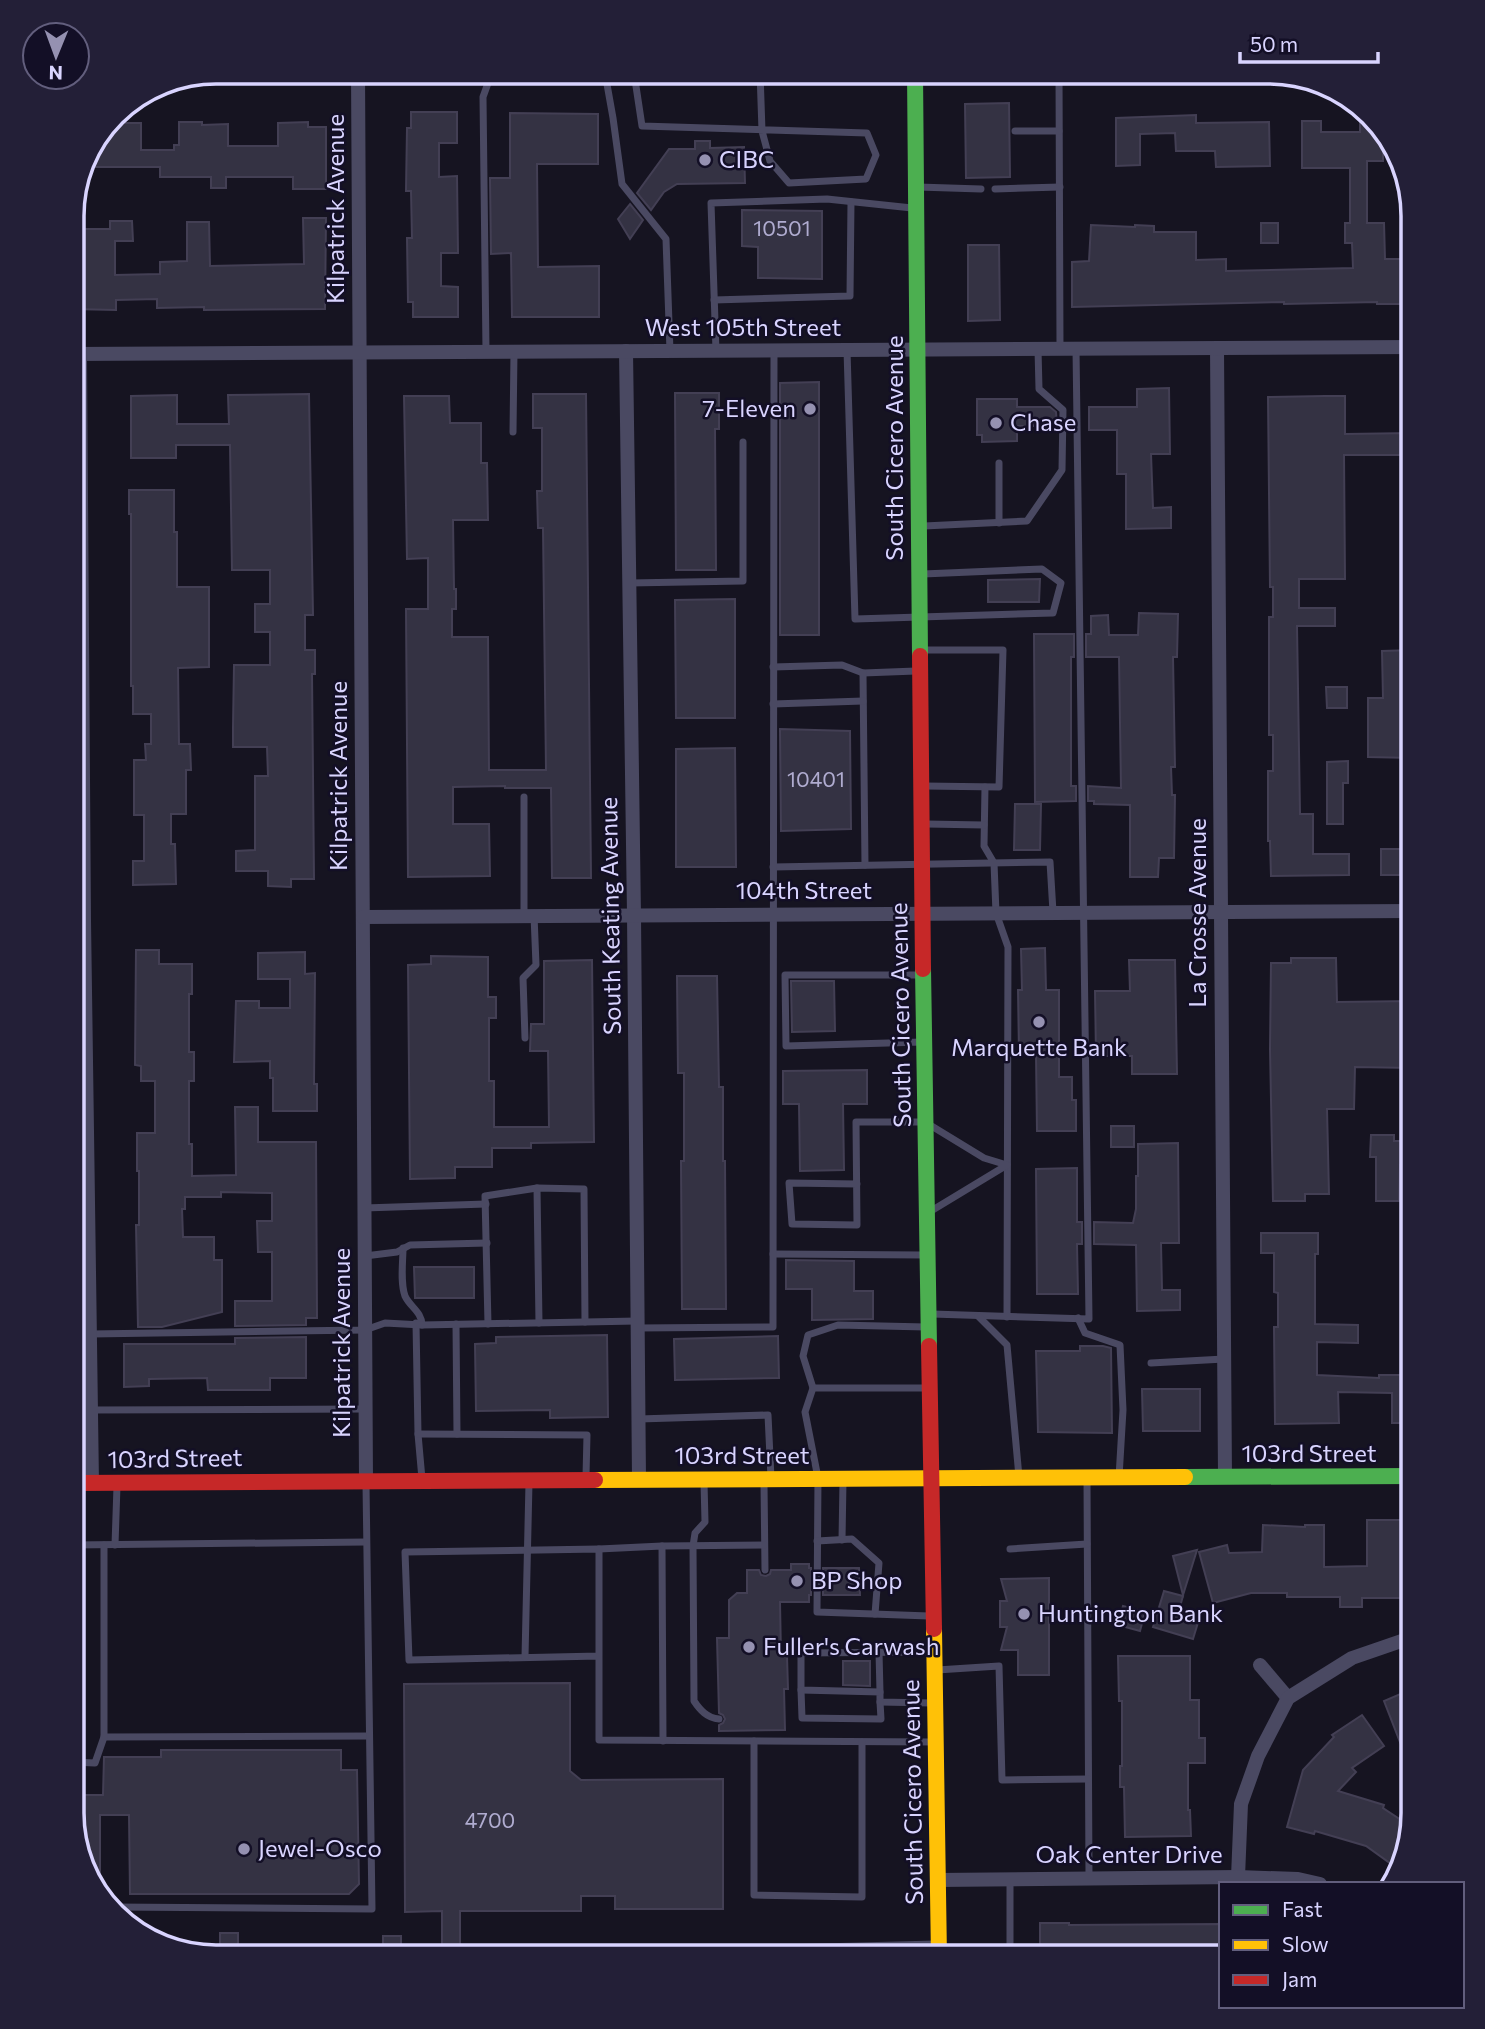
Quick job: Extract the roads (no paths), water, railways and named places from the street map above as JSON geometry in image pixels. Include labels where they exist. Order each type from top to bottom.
[{"type":"main road","name":"South Cicero Avenue","points":[[915,84],[922,913],[939,1945]]},
{"type":"main road","name":"103rd Street","points":[[84,1483],[1401,1476]]},
{"type":"street","name":"Kilpatrick Avenue","points":[[358,84],[366,1480]]},
{"type":"street","name":"La Crosse Avenue","points":[[1217,348],[1225,1477]]},
{"type":"street","name":"West 105th Street","points":[[84,354],[1401,348]]},
{"type":"street","name":"South Keating Avenue","points":[[626,351],[639,1479]]},
{"type":"street","name":"104th Street","points":[[363,917],[1401,911]]},
{"type":"street","points":[[84,920],[92,1483]]},
{"type":"street","points":[[1238,1877],[1241,1804],[1258,1756],[1288,1698],[1352,1658],[1401,1641]]},
{"type":"street","points":[[1260,1665],[1288,1698]]},
{"type":"street","name":"Oak Center Drive","points":[[937,1880],[1238,1877],[1311,1882]]},
{"type":"lane","points":[[486,352],[483,97],[488,84]]},
{"type":"lane","points":[[607,84],[622,184],[666,239],[670,351]]},
{"type":"lane","points":[[636,84],[642,126],[762,131],[867,133],[876,155],[866,179],[789,183],[770,161],[762,131],[760,84]]},
{"type":"lane","points":[[1059,84],[1060,349]]},
{"type":"lane","points":[[1015,131],[1059,131]]},
{"type":"lane","points":[[916,187],[981,189]]},
{"type":"lane","points":[[995,189],[1059,187]]},
{"type":"lane","points":[[716,351],[711,203],[827,199],[916,209]]},
{"type":"lane","points":[[714,300],[850,296],[851,202]]},
{"type":"lane","points":[[919,526],[1027,521],[1062,470],[1062,410],[1039,389],[1038,349]]},
{"type":"lane","points":[[933,1616],[817,1612],[818,1478],[805,1412],[813,1388],[803,1356],[808,1335],[838,1325],[978,1316],[1089,1319],[1076,349]]},
{"type":"lane","points":[[847,350],[855,619],[1053,613],[1061,583],[1042,569],[919,574]]},
{"type":"lane","points":[[84,1335],[365,1330],[385,1323],[585,1322],[773,1327],[774,351]]},
{"type":"lane","points":[[513,432],[514,352]]},
{"type":"lane","points":[[629,583],[743,581],[743,442]]},
{"type":"lane","points":[[999,463],[999,523]]},
{"type":"lane","points":[[920,650],[1003,650],[999,787],[921,786]]},
{"type":"lane","points":[[773,667],[842,665],[863,673],[920,670]]},
{"type":"lane","points":[[863,673],[865,865]]},
{"type":"lane","points":[[773,704],[863,701]]},
{"type":"lane","points":[[985,787],[984,846],[994,863],[996,913],[1008,947],[1007,1317]]},
{"type":"lane","points":[[524,797],[529,915],[536,965],[523,978],[525,1038]]},
{"type":"lane","points":[[921,824],[984,825]]},
{"type":"lane","points":[[773,867],[1051,862],[1053,912]]},
{"type":"lane","points":[[923,975],[785,975],[785,987],[786,1046],[924,1042]]},
{"type":"lane","points":[[789,1183],[792,1224],[857,1225],[856,1122],[925,1122],[984,1158],[1007,1165]]},
{"type":"lane","points":[[927,1213],[1007,1165]]},
{"type":"lane","points":[[773,1184],[857,1184]]},
{"type":"lane","points":[[488,1324],[485,1196],[537,1188],[584,1189],[585,1322]]},
{"type":"lane","points":[[537,1188],[539,1323]]},
{"type":"lane","points":[[365,1208],[485,1203]]},
{"type":"lane","points":[[365,1256],[389,1254],[410,1245],[487,1243]]},
{"type":"lane","points":[[403,1248],[406,1298],[422,1317],[419,1324],[418,1434],[422,1480]]},
{"type":"lane","points":[[774,1254],[928,1255]]},
{"type":"lane","points":[[978,1316],[1007,1345],[1018,1478]]},
{"type":"lane","points":[[1078,1318],[1085,1333],[1121,1345],[1123,1410],[1119,1477]]},
{"type":"lane","points":[[457,1324],[457,1434]]},
{"type":"lane","points":[[1150,1363],[1224,1359]]},
{"type":"lane","points":[[813,1388],[930,1388]]},
{"type":"lane","points":[[91,1410],[366,1409]]},
{"type":"lane","points":[[639,1419],[768,1415],[765,1570]]},
{"type":"lane","points":[[418,1434],[587,1435],[586,1480]]},
{"type":"lane","points":[[1087,1477],[1089,1878]]},
{"type":"lane","points":[[842,1540],[844,1478]]},
{"type":"lane","points":[[704,1479],[705,1522],[695,1533],[693,1546],[694,1701],[700,1710],[719,1719]]},
{"type":"lane","points":[[124,1907],[372,1909],[366,1480]]},
{"type":"lane","points":[[525,1657],[529,1480]]},
{"type":"lane","points":[[115,1545],[117,1482]]},
{"type":"lane","points":[[817,1541],[852,1539],[879,1563],[876,1614]]},
{"type":"lane","points":[[84,1545],[366,1542]]},
{"type":"lane","points":[[84,1763],[95,1763],[104,1737],[104,1545]]},
{"type":"lane","points":[[599,1656],[409,1660],[405,1552],[764,1545]]},
{"type":"lane","points":[[1010,1549],[1087,1545]]},
{"type":"lane","points":[[662,1546],[663,1741]]},
{"type":"lane","points":[[599,1549],[599,1740],[935,1742]]},
{"type":"lane","points":[[879,1652],[881,1719],[802,1718],[800,1653],[879,1652],[934,1652]]},
{"type":"lane","points":[[934,1670],[999,1666],[1003,1780],[1088,1779]]},
{"type":"lane","points":[[801,1690],[880,1692]]},
{"type":"lane","points":[[880,1702],[934,1703]]},
{"type":"lane","points":[[104,1737],[369,1736]]},
{"type":"lane","points":[[754,1741],[754,1895],[862,1897],[862,1742]]},
{"type":"lane","points":[[1010,1879],[1010,1945]]},
{"type":"place","name":"CIBC","points":[[705,160]]},
{"type":"place","name":"7-Eleven","points":[[810,409]]},
{"type":"place","name":"Chase","points":[[996,423]]},
{"type":"place","name":"Marquette Bank","points":[[1039,1022]]},
{"type":"place","name":"BP Shop","points":[[797,1581]]},
{"type":"place","name":"Huntington Bank","points":[[1024,1614]]},
{"type":"place","name":"Fuller's Carwash","points":[[749,1647]]},
{"type":"place","name":"Jewel-Osco","points":[[244,1849]]}]
